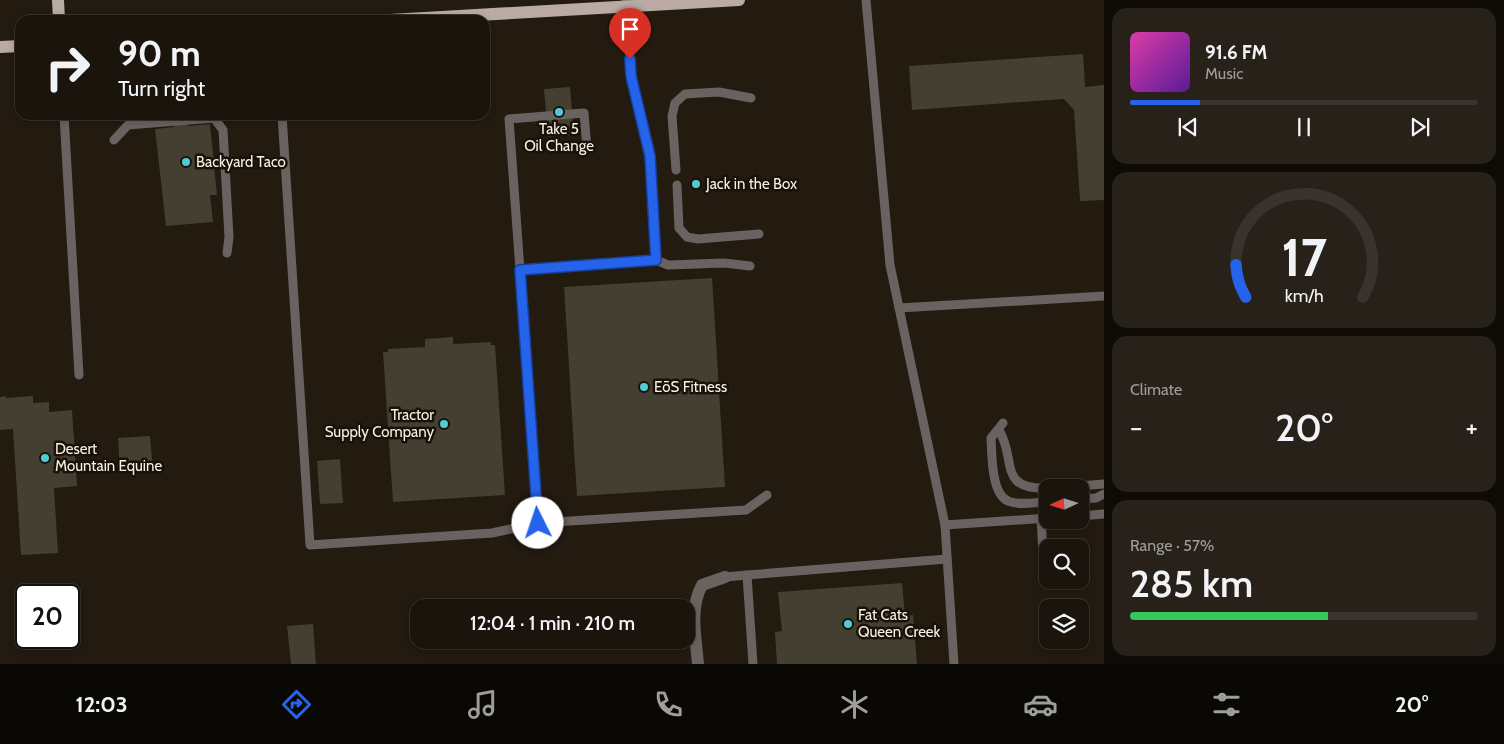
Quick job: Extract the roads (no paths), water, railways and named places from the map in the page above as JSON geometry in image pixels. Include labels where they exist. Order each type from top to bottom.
[{"type":"main road","points":[[58,0],[58,15]]},
{"type":"main road","points":[[464,15],[626,4],[739,0]]},
{"type":"main road","points":[[0,47],[15,46]]},
{"type":"street","points":[[698,664],[694,608],[697,594],[702,584],[725,576]]},
{"type":"lane","points":[[866,0],[890,265],[945,525],[954,664]]},
{"type":"lane","points":[[626,4],[631,76],[650,156],[656,260]]},
{"type":"lane","points":[[676,170],[672,116],[675,103],[685,94],[719,92],[751,98]]},
{"type":"lane","points":[[538,523],[510,119],[584,113],[586,149]]},
{"type":"lane","points":[[64,120],[79,375]]},
{"type":"lane","points":[[114,140],[128,125],[189,120]]},
{"type":"lane","points":[[215,120],[222,130],[229,237],[227,252]]},
{"type":"lane","points":[[282,120],[310,545],[492,533],[538,523],[746,510],[767,495]]},
{"type":"lane","points":[[676,185],[679,228],[687,237],[698,239],[759,234]]},
{"type":"lane","points":[[520,270],[656,260],[668,265],[724,263],[750,266]]},
{"type":"lane","points":[[899,308],[1104,296]]},
{"type":"lane","points":[[1039,487],[1024,486],[1015,482],[1011,473],[1001,426],[991,438],[995,484],[999,493],[1006,501],[1019,504],[1039,503]]},
{"type":"lane","points":[[1089,485],[1104,484]]},
{"type":"lane","points":[[1089,498],[1096,498],[1104,494]]},
{"type":"lane","points":[[1089,515],[1104,514]]},
{"type":"lane","points":[[945,525],[1039,518]]},
{"type":"lane","points":[[725,576],[747,576],[947,559]]},
{"type":"lane","points":[[747,576],[753,664]]},
{"type":"place","name":"Take 5 Oil Change","points":[[559,112]]},
{"type":"place","name":"Backyard Taco","points":[[186,162]]},
{"type":"place","name":"Jack in the Box","points":[[696,184]]},
{"type":"place","name":"EōS Fitness","points":[[644,387]]},
{"type":"place","name":"Tractor Supply Company","points":[[444,424]]},
{"type":"place","name":"Desert Mountain Equine","points":[[45,458]]},
{"type":"place","name":"Fat Cats Queen Creek","points":[[848,624]]}]
